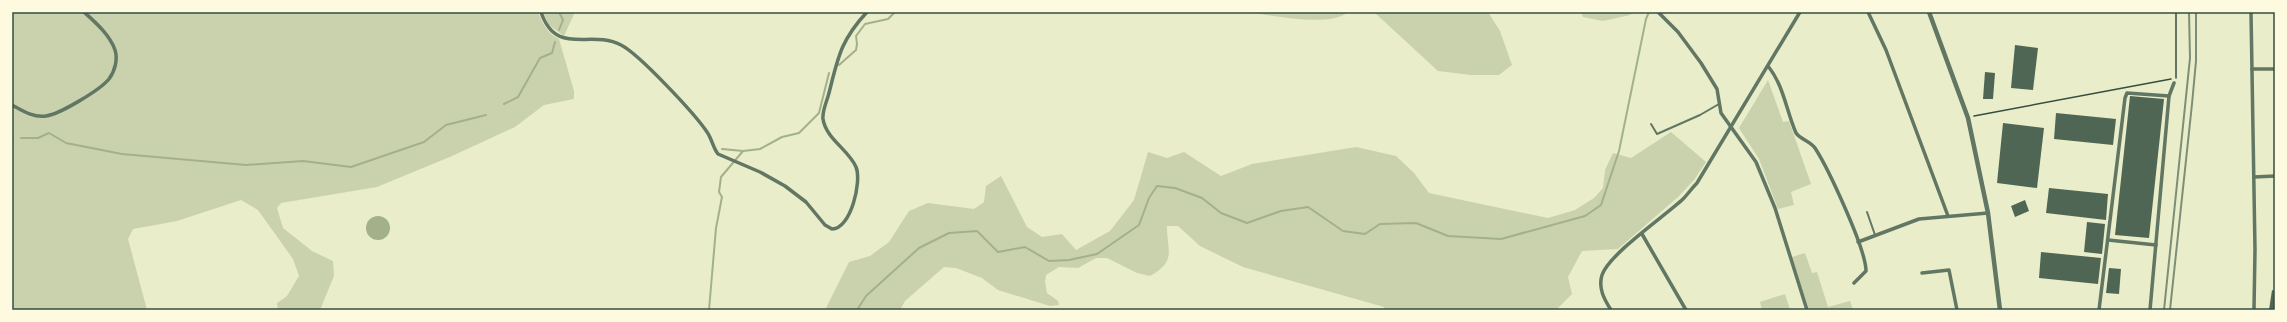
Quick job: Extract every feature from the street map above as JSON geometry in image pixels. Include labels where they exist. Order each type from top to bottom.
[{"type":"street","points":[[12,105],[29,114],[47,116],[60,111],[108,80],[113,72],[116,60],[115,50],[110,38],[84,12]]},
{"type":"street","points":[[541,12],[547,28],[560,36],[575,40],[605,40],[629,50],[694,117],[708,134],[718,154],[760,172],[797,194],[827,227],[835,229],[842,226],[853,204],[857,172],[854,163],[830,133],[823,117],[839,51],[852,28],[867,12]]},
{"type":"street","points":[[1658,12],[1678,32],[1701,63],[1717,89],[1721,113],[1752,156],[1765,183],[1807,310]]},
{"type":"street","points":[[1611,310],[1602,294],[1601,283],[1603,273],[1610,263],[1684,198],[1697,182],[1732,127],[1800,12]]},
{"type":"street","points":[[1868,12],[1886,50],[1948,216]]},
{"type":"street","points":[[1929,12],[1968,118],[1988,213],[2000,310]]},
{"type":"street","points":[[2251,12],[2254,177],[2254,309]]},
{"type":"street","points":[[1768,66],[1780,84],[1797,134],[1814,147],[1830,176],[1858,242],[1866,271],[1854,284]]},
{"type":"street","points":[[2252,68],[2275,69]]},
{"type":"street","points":[[2150,310],[2169,96],[2174,83]]},
{"type":"street","points":[[2099,310],[2127,93],[2169,96]]},
{"type":"street","points":[[2254,177],[2275,176]]},
{"type":"street","points":[[1858,242],[1919,220],[1988,213]]},
{"type":"street","points":[[1642,234],[1686,310]]},
{"type":"street","points":[[2108,240],[2156,245]]},
{"type":"street","points":[[1922,273],[1949,270],[1957,310]]},
{"type":"lane","points":[[1651,124],[1656,134],[1700,115],[1719,104]]},
{"type":"lane","points":[[1867,212],[1875,235]]},
{"type":"path","points":[[1968,118],[2176,78],[2176,12]]},
{"type":"shaded area","points":[[12,12],[538,12],[546,28],[551,34],[559,39],[574,91],[574,99],[544,105],[515,127],[452,156],[377,187],[281,203],[277,208],[283,228],[312,251],[333,261],[334,276],[320,310],[278,310],[277,303],[287,296],[299,276],[293,259],[258,210],[241,200],[177,221],[133,229],[128,239],[147,310],[12,310]]},
{"type":"shaded area","points":[[543,12],[575,12],[564,36],[549,25]]},
{"type":"shaded area","points":[[1247,12],[1348,12],[1339,17],[1314,20],[1284,18]]},
{"type":"shaded area","points":[[1374,12],[1488,12],[1500,31],[1512,65],[1499,75],[1471,75],[1438,71]]},
{"type":"shaded area","points":[[1581,12],[1634,12],[1630,15],[1603,21],[1583,17]]},
{"type":"shaded area","points":[[1768,80],[1783,122],[1789,121],[1811,184],[1791,192],[1794,205],[1778,209],[1759,159],[1739,128]]},
{"type":"shaded area","points":[[1671,132],[1706,162],[1694,180],[1678,197],[1618,249],[1582,251],[1568,277],[1572,294],[1556,310],[1383,310],[1384,307],[1243,267],[1200,246],[1178,226],[1167,226],[1169,255],[1164,265],[1150,276],[1137,273],[1107,258],[1096,258],[1078,268],[1059,267],[1046,275],[1045,282],[1047,293],[1058,301],[1059,305],[1050,306],[998,290],[982,278],[956,268],[944,267],[905,301],[900,310],[825,310],[849,262],[870,256],[889,242],[909,211],[928,203],[974,209],[984,202],[986,186],[1001,176],[1027,227],[1042,237],[1062,234],[1076,250],[1110,231],[1134,200],[1148,152],[1167,158],[1184,152],[1221,176],[1252,164],[1356,147],[1396,156],[1414,173],[1429,193],[1548,218],[1575,210],[1594,198],[1603,188],[1605,170],[1613,153],[1631,158]]},
{"type":"shaded area","points":[[378,216],[387,219],[390,228],[387,237],[378,240],[369,237],[366,228],[369,219]]},
{"type":"shaded area","points":[[1805,253],[1812,273],[1817,272],[1828,307],[1850,301],[1853,310],[1809,310],[1792,257]]},
{"type":"shaded area","points":[[1785,294],[1790,310],[1762,310],[1760,302]]},
{"type":"building","points":[[2015,45],[2038,48],[2033,90],[2011,88]]},
{"type":"building","points":[[1985,72],[1995,73],[1993,99],[1983,99]]},
{"type":"building","points":[[2130,96],[2164,99],[2149,238],[2115,235]]},
{"type":"building","points":[[2056,113],[2116,119],[2113,145],[2054,139]]},
{"type":"building","points":[[2003,123],[2044,128],[2037,188],[1997,183]]},
{"type":"building","points":[[2049,188],[2108,194],[2106,220],[2046,213]]},
{"type":"building","points":[[2025,200],[2029,211],[2015,217],[2011,206]]},
{"type":"building","points":[[2087,222],[2105,224],[2102,254],[2084,252]]},
{"type":"building","points":[[2041,252],[2101,258],[2098,284],[2039,278]]},
{"type":"building","points":[[2109,268],[2121,269],[2119,294],[2106,293]]},
{"type":"building","points":[[2272,290],[2275,291],[2275,310],[2269,310]]},
{"type":"waterway","points":[[559,12],[563,20],[559,30]]},
{"type":"waterway","points":[[839,65],[856,50],[856,36],[865,24],[888,19],[895,12]]},
{"type":"waterway","points":[[857,310],[866,296],[919,248],[949,233],[977,231],[998,252],[1025,247],[1049,261],[1069,260],[1097,254],[1139,225],[1149,198],[1157,186],[1175,188],[1202,198],[1221,213],[1247,223],[1281,211],[1308,207],[1343,231],[1365,234],[1380,224],[1416,223],[1448,236],[1501,239],[1585,216],[1601,205],[1619,151],[1646,19],[1649,12]]},
{"type":"waterway","points":[[504,104],[518,97],[540,58],[552,53],[555,42]]},
{"type":"waterway","points":[[722,149],[743,151],[760,149],[782,137],[799,133],[819,113],[829,73]]},
{"type":"waterway","points":[[21,138],[38,138],[49,133],[66,143],[122,154],[246,165],[303,161],[351,167],[424,142],[446,125],[486,115]]},
{"type":"waterway","points":[[709,310],[716,228],[722,197],[719,192],[721,177],[743,151]]},
{"type":"railway","points":[[2164,310],[2190,58],[2189,12]]},
{"type":"railway","points":[[2170,310],[2196,61],[2196,12]]}]
